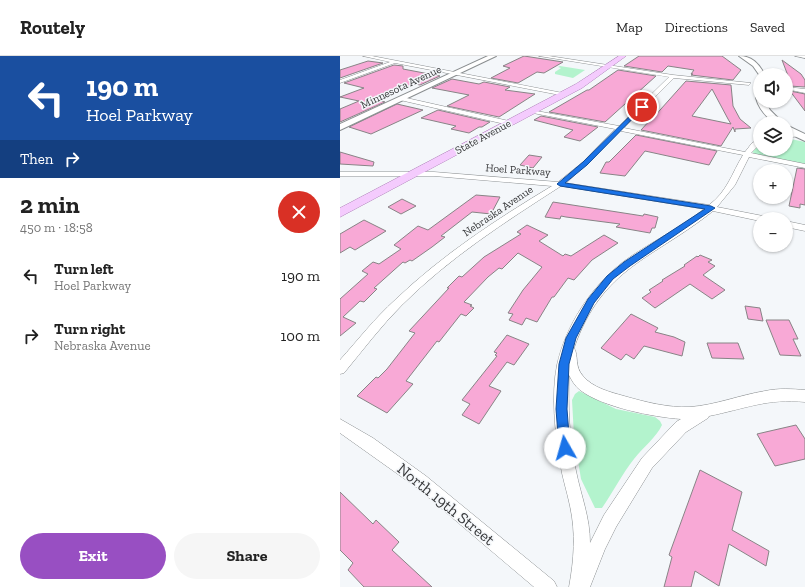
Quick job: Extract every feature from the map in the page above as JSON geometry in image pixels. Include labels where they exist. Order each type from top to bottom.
[{"type":"main road","name":"Minnesota Avenue","points":[[340,127],[458,74],[493,56]]},
{"type":"main road","name":"State Avenue","points":[[340,213],[579,86],[623,56]]},
{"type":"main road","points":[[742,56],[756,65],[758,68]]},
{"type":"main road","points":[[749,84],[753,82]]},
{"type":"main road","points":[[749,84],[753,86]]},
{"type":"main road","points":[[764,108],[772,116]]},
{"type":"street","points":[[365,56],[564,94]]},
{"type":"street","points":[[541,56],[673,76],[749,84]]},
{"type":"street","points":[[797,56],[805,57]]},
{"type":"street","points":[[340,82],[396,62]]},
{"type":"street","name":"Nebraska Avenue","points":[[340,369],[399,302],[448,260],[494,225],[560,184],[585,163],[673,76]]},
{"type":"street","points":[[793,89],[805,91]]},
{"type":"street","points":[[402,99],[509,123]]},
{"type":"street","points":[[533,111],[805,166]]},
{"type":"street","points":[[578,587],[582,568],[582,538],[578,507],[569,475],[562,435],[561,409],[564,364],[571,338],[591,301],[610,278],[627,264],[711,208],[726,194],[735,180],[745,155],[753,146]]},
{"type":"street","name":"Hoel Parkway","points":[[340,174],[414,174],[560,184],[711,208],[753,217]]},
{"type":"street","points":[[793,225],[805,228]]},
{"type":"street","points":[[571,338],[569,356],[571,368],[585,386],[603,395],[635,405],[667,412],[690,414],[776,394],[805,396]]},
{"type":"street","points":[[581,587],[598,545],[610,521],[647,464],[681,427],[710,410]]},
{"type":"street","name":"North 19th Street","points":[[340,425],[357,435],[420,481],[548,587]]},
{"type":"green space","points":[[560,66],[585,70],[573,78],[555,74],[555,72],[561,68],[558,67]]},
{"type":"green space","points":[[793,139],[805,142],[805,164],[765,156],[793,156]]},
{"type":"green space","points":[[579,391],[616,409],[655,417],[662,425],[630,465],[602,508],[595,508],[581,479],[574,436],[572,400],[575,394]]},
{"type":"building","points":[[524,56],[563,62],[544,73],[537,72],[518,83],[491,78],[510,68],[503,66]]},
{"type":"building","points":[[639,56],[722,56],[741,70],[733,80],[691,75],[693,74],[691,74],[694,70],[668,66],[662,72],[624,66]]},
{"type":"building","points":[[782,60],[793,68],[785,68]]},
{"type":"building","points":[[368,61],[383,63],[340,78],[340,70]]},
{"type":"building","points":[[394,65],[403,66],[403,69],[440,76],[420,85],[415,84],[378,100],[385,102],[340,122],[340,109],[359,101],[340,97],[364,88],[344,83]]},
{"type":"building","points":[[793,68],[801,74],[805,80],[805,87],[793,86]]},
{"type":"building","points":[[618,70],[656,76],[605,122],[549,112],[589,90]]},
{"type":"building","points":[[452,79],[479,84],[484,82],[510,87],[505,90],[535,94],[499,117],[447,106],[469,95],[432,88]]},
{"type":"building","points":[[686,81],[731,85],[733,106],[740,119],[751,128],[735,129],[735,132],[733,127],[721,146],[641,130]],"holes":[[[712,89],[731,124],[692,116]]]},
{"type":"building","points":[[793,92],[805,94],[805,111],[793,95]]},
{"type":"building","points":[[397,104],[423,110],[371,134],[349,127]]},
{"type":"building","points":[[438,110],[490,122],[469,133],[451,129],[456,126],[421,118]]},
{"type":"building","points":[[541,116],[598,127],[580,141],[564,137],[573,130],[534,120]]},
{"type":"building","points":[[636,135],[717,151],[709,165],[645,151],[625,176],[600,173],[606,162],[609,162]]},
{"type":"building","points":[[340,152],[374,162],[373,166],[340,164]]},
{"type":"building","points":[[529,155],[542,157],[533,168],[520,165]]},
{"type":"building","points":[[797,168],[805,169],[805,205],[800,204],[800,208],[789,206],[789,204],[793,204],[793,187]]},
{"type":"building","points":[[476,195],[500,197],[491,214],[472,212],[441,236],[445,237],[432,247],[412,261],[410,260],[405,263],[403,262],[374,288],[377,289],[364,302],[360,301],[343,317],[356,323],[340,336],[340,299],[368,274],[362,271],[373,262],[379,264],[401,249],[394,245],[418,226],[428,230]]},
{"type":"building","points":[[402,199],[416,206],[401,214],[388,207]]},
{"type":"building","points":[[553,202],[658,217],[655,228],[652,228],[650,233],[616,227],[620,224],[561,216],[560,219],[545,217]]},
{"type":"building","points":[[364,220],[386,231],[355,250],[350,247],[340,253],[340,234]]},
{"type":"building","points":[[527,225],[548,235],[539,241],[563,256],[565,254],[571,256],[604,235],[618,243],[592,260],[574,280],[568,278],[554,297],[552,297],[537,322],[526,318],[522,325],[509,320],[513,314],[508,313],[523,290],[542,267],[518,253],[502,269],[499,268],[488,277],[464,302],[472,305],[470,306],[474,308],[466,316],[461,314],[439,342],[437,341],[406,381],[413,384],[387,413],[357,396],[376,377],[378,378],[387,369],[415,333],[409,331],[449,288],[447,288],[459,276],[462,277],[484,257],[521,234],[517,232]]},
{"type":"building","points":[[700,255],[712,260],[708,262],[715,266],[703,275],[725,290],[712,299],[690,284],[655,308],[642,298],[651,292],[649,290],[663,281],[662,280]]},
{"type":"building","points":[[745,306],[760,308],[763,321],[748,319]]},
{"type":"building","points":[[631,314],[658,328],[655,332],[674,337],[685,342],[682,356],[644,346],[634,359],[626,354],[621,360],[601,348]]},
{"type":"building","points":[[766,320],[789,320],[798,339],[793,339],[801,356],[780,355]]},
{"type":"building","points":[[507,335],[529,344],[514,365],[507,362],[489,386],[501,391],[479,424],[462,415],[470,404],[462,400],[497,356],[495,355],[497,353],[494,352]]},
{"type":"building","points":[[707,343],[738,343],[744,359],[712,358]]},
{"type":"building","points":[[796,425],[805,439],[805,459],[775,466],[757,434]]},
{"type":"building","points":[[700,470],[742,492],[732,530],[769,551],[766,566],[729,544],[719,586],[695,571],[691,587],[664,587],[672,557],[669,555]]},
{"type":"building","points":[[340,492],[373,524],[376,520],[399,542],[392,550],[432,587],[364,587],[348,570],[353,563],[340,550]]},
{"type":"route","points":[[565,448],[562,435],[561,409],[564,364],[571,338],[591,301],[600,288],[627,264],[711,208],[560,184],[585,163],[642,107]]}]
